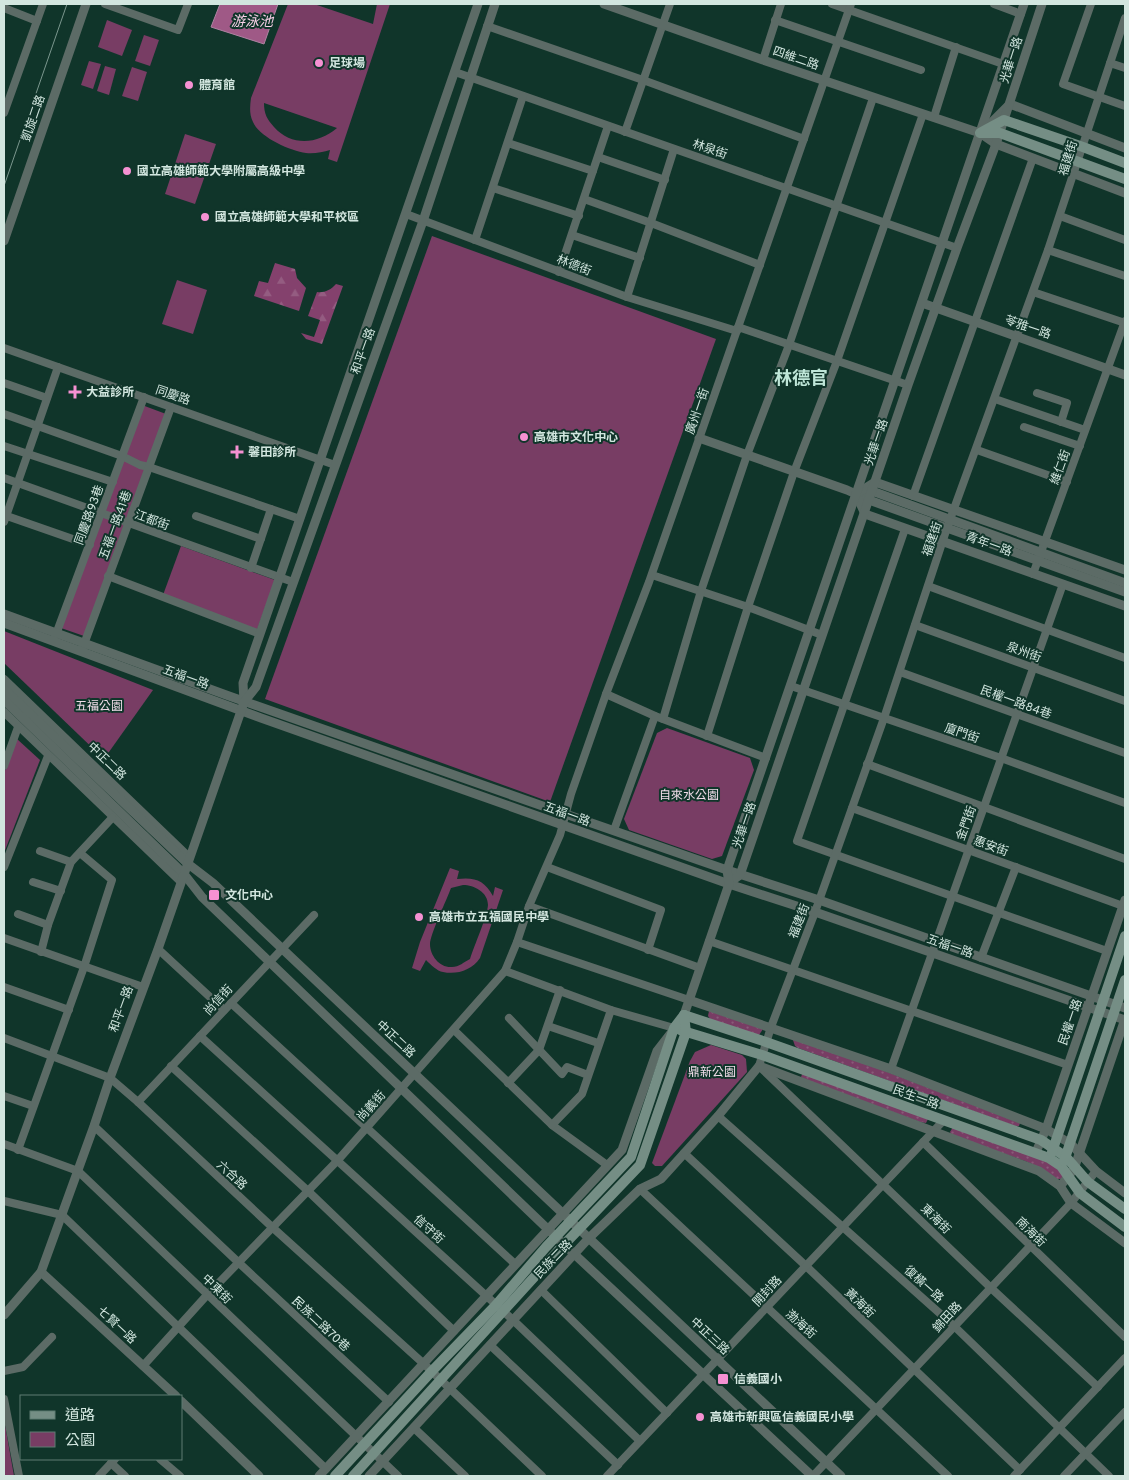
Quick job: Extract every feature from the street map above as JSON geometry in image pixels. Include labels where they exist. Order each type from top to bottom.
[{"type":"main road","points":[[980,133],[1004,120],[1083,147],[1125,164]]},
{"type":"main road","name":"四維二路","points":[[980,133],[1000,133],[1125,179]]},
{"type":"main road","name":"民權一路","points":[[1049,1158],[1058,1137],[1125,936]]},
{"type":"main road","points":[[1064,1161],[1113,1016],[1121,1006],[1125,980]]},
{"type":"main road","name":"光華一路","points":[[631,1157],[674,1028],[684,1015]]},
{"type":"main road","name":"光華一路","points":[[640,1165],[686,1032],[684,1015]]},
{"type":"main road","name":"民生一路","points":[[684,1015],[766,1042],[1040,1140],[1054,1148],[1064,1161],[1069,1176],[1080,1193],[1125,1227]]},
{"type":"main road","name":"民生一路","points":[[674,1028],[762,1055],[1049,1158],[1064,1161],[1075,1166],[1088,1182],[1125,1209]]},
{"type":"main road","name":"民族二路","points":[[335,1476],[360,1441],[500,1308],[564,1244],[575,1225],[631,1157]]},
{"type":"main road","name":"民族二路","points":[[353,1476],[441,1380],[556,1237],[575,1225],[640,1165]]},
{"type":"street","points":[[4,113],[43,4]]},
{"type":"street","name":"凱旋二路","points":[[4,240],[86,4]]},
{"type":"street","points":[[105,4],[178,30],[188,4]]},
{"type":"street","name":"和平一路","points":[[244,702],[243,683],[478,4]]},
{"type":"street","name":"和平一路","points":[[4,1315],[42,1272],[244,702],[256,687],[292,582],[423,221],[494,4]]},
{"type":"street","name":"四維二路","points":[[604,4],[873,98],[980,133],[996,144],[1125,193]]},
{"type":"street","points":[[625,132],[670,4]]},
{"type":"street","points":[[763,60],[780,4]]},
{"type":"street","points":[[832,4],[850,6],[1003,64]]},
{"type":"street","points":[[994,4],[1021,14]]},
{"type":"street","name":"光華一路","points":[[684,1015],[729,884],[727,870],[1024,4]]},
{"type":"street","name":"光華一路","points":[[740,875],[908,385],[1000,133],[1042,4]]},
{"type":"street","points":[[1091,4],[1063,84],[1125,106]]},
{"type":"street","name":"廣州一街","points":[[563,826],[565,814],[606,694],[652,575],[850,6]]},
{"type":"street","points":[[4,8],[37,20]]},
{"type":"street","points":[[775,20],[921,70]]},
{"type":"street","name":"福建街","points":[[759,1066],[771,1027],[815,912],[884,718],[949,524],[996,399],[1125,21]]},
{"type":"street","points":[[487,26],[643,80],[804,139]]},
{"type":"street","points":[[934,117],[956,47]]},
{"type":"street","points":[[1110,63],[1125,68]]},
{"type":"street","name":"林泉街","points":[[455,72],[957,248]]},
{"type":"street","points":[[475,240],[523,96]]},
{"type":"street","points":[[614,830],[659,718],[747,455],[790,345],[873,98]]},
{"type":"street","points":[[980,133],[1010,104],[1125,148]]},
{"type":"street","points":[[707,736],[794,472],[837,361],[923,114]]},
{"type":"street","points":[[559,272],[608,126]]},
{"type":"street","points":[[508,143],[593,171]]},
{"type":"street","points":[[627,297],[674,149]]},
{"type":"street","points":[[598,157],[665,180]]},
{"type":"street","points":[[913,496],[1033,158]]},
{"type":"street","points":[[493,188],[578,216]]},
{"type":"street","points":[[584,200],[651,223],[760,265]]},
{"type":"street","name":"林德街","points":[[406,214],[627,297],[790,345],[908,385]]},
{"type":"street","points":[[1060,216],[1125,240]]},
{"type":"street","points":[[572,235],[640,258]]},
{"type":"street","points":[[1048,250],[1125,276]]},
{"type":"street","points":[[1033,292],[1125,322]]},
{"type":"street","name":"苓雅一路","points":[[922,303],[1125,375]]},
{"type":"street","name":"維仁街","points":[[1033,574],[1125,322]]},
{"type":"street","name":"同慶路","points":[[4,348],[335,464]]},
{"type":"street","points":[[58,367],[4,518],[90,545]]},
{"type":"street","points":[[4,383],[47,398]]},
{"type":"street","points":[[1037,394],[1067,403],[1061,422]]},
{"type":"street","name":"同慶路93巷","points":[[55,637],[144,397]]},
{"type":"street","points":[[996,399],[1085,430]]},
{"type":"street","name":"五福一路41巷","points":[[83,647],[171,407]]},
{"type":"street","points":[[4,414],[122,456],[140,465],[300,519]]},
{"type":"street","points":[[1024,427],[1080,446]]},
{"type":"street","name":"青年一路","points":[[699,438],[856,494],[871,496],[1039,557],[1124,585]]},
{"type":"street","points":[[4,446],[113,482]]},
{"type":"street","points":[[977,450],[1066,482]]},
{"type":"street","name":"江都街","points":[[4,478],[292,582]]},
{"type":"street","points":[[864,514],[856,494],[876,482]]},
{"type":"street","name":"青年一路","points":[[876,482],[1125,570]]},
{"type":"street","points":[[251,568],[271,509]]},
{"type":"street","name":"青年一路","points":[[864,514],[1121,604]]},
{"type":"street","points":[[196,516],[261,539]]},
{"type":"street","points":[[905,529],[797,841],[1108,951]]},
{"type":"street","points":[[652,575],[748,607],[822,636]]},
{"type":"street","points":[[108,576],[260,634]]},
{"type":"street","name":"金門街","points":[[891,1069],[1063,584]]},
{"type":"street","points":[[1121,604],[1124,585]]},
{"type":"street","points":[[928,586],[1125,658]]},
{"type":"street","name":"五福一路","points":[[4,614],[55,637]]},
{"type":"street","name":"五福一路","points":[[4,623],[55,637],[1121,1006]]},
{"type":"street","name":"泉州街","points":[[914,625],[1125,701]]},
{"type":"street","name":"五福一路","points":[[83,647],[241,711],[563,826],[1125,1020]]},
{"type":"street","name":"民權一路84巷","points":[[900,672],[1125,753]]},
{"type":"street","name":"中正二路","points":[[4,679],[213,884],[562,1213]]},
{"type":"street","name":"廈門街","points":[[791,686],[1001,758],[1125,804]]},
{"type":"street","name":"中正二路","points":[[4,689],[188,860]]},
{"type":"street","points":[[606,694],[659,718],[766,758]]},
{"type":"street","points":[[4,700],[182,878],[556,1237],[812,1476]]},
{"type":"street","points":[[4,712],[112,818],[182,878]]},
{"type":"street","points":[[4,766],[18,727]]},
{"type":"street","points":[[4,867],[48,756]]},
{"type":"street","points":[[867,764],[1125,859]]},
{"type":"street","name":"惠安街","points":[[852,808],[1016,867],[1124,903]]},
{"type":"street","points":[[41,952],[48,925],[71,862],[112,818]]},
{"type":"street","name":"尚義街","points":[[144,1366],[178,1326],[238,1262],[338,1160],[505,971],[529,906],[563,826]]},
{"type":"street","points":[[40,851],[71,862]]},
{"type":"street","points":[[18,1150],[84,967],[112,880],[80,853]]},
{"type":"street","points":[[547,867],[661,910],[648,950]]},
{"type":"street","points":[[981,958],[1016,867]]},
{"type":"street","points":[[729,884],[740,875]]},
{"type":"street","points":[[33,882],[61,891]]},
{"type":"street","name":"民權一路","points":[[1036,1152],[1124,903]]},
{"type":"street","points":[[529,906],[700,968]]},
{"type":"street","points":[[18,914],[48,925]]},
{"type":"street","name":"尚信街","points":[[138,1102],[314,914]]},
{"type":"street","points":[[4,938],[143,987]]},
{"type":"street","points":[[709,941],[1068,1065]]},
{"type":"street","points":[[517,942],[689,1000]]},
{"type":"street","points":[[158,949],[224,1010]]},
{"type":"street","points":[[505,971],[611,1010],[674,1028]]},
{"type":"street","points":[[4,987],[69,1010]]},
{"type":"street","points":[[508,1083],[539,1050],[560,990]]},
{"type":"street","name":"民生一路","points":[[689,1000],[891,1069],[1046,1128],[1071,1144],[1096,1171],[1125,1193]]},
{"type":"street","points":[[231,1003],[515,1264]]},
{"type":"street","points":[[552,1125],[582,1094],[598,1043],[611,1010]]},
{"type":"street","points":[[509,1018],[562,1074],[567,1067],[588,1075]]},
{"type":"street","points":[[1060,1186],[1075,1166],[1125,1020]]},
{"type":"street","points":[[548,1026],[598,1043]]},
{"type":"street","name":"光華一路","points":[[622,1150],[657,1051],[674,1028]]},
{"type":"street","points":[[454,1030],[552,1125],[606,1165]]},
{"type":"street","name":"信守街","points":[[200,1036],[487,1296],[640,1441]]},
{"type":"street","name":"六合路","points":[[4,1038],[110,1078],[272,1228],[432,1371],[542,1476]]},
{"type":"street","points":[[171,1066],[308,1191],[454,1331]]},
{"type":"street","points":[[759,1066],[1039,1170],[1060,1186],[1071,1203],[1125,1243]]},
{"type":"street","name":"民族二路","points":[[369,1476],[589,1238],[640,1189],[661,1179],[718,1116],[759,1066]]},
{"type":"street","name":"東海街","points":[[759,1066],[991,1288],[1098,1387]]},
{"type":"street","points":[[4,1096],[33,1106]]},
{"type":"street","name":"復橫一路","points":[[718,1116],[844,1226],[954,1326],[1109,1476]]},
{"type":"street","name":"開封路","points":[[607,1476],[944,1120]]},
{"type":"street","name":"民族二路70巷","points":[[94,1126],[389,1402]]},
{"type":"street","name":"南海街","points":[[923,1142],[1125,1337]]},
{"type":"street","name":"中東街","points":[[4,1144],[78,1171],[398,1476]]},
{"type":"street","name":"民族二路","points":[[319,1476],[360,1441],[389,1402],[606,1165],[622,1150]]},
{"type":"street","name":"黃海街","points":[[684,1154],[806,1266],[1020,1470]]},
{"type":"street","name":"錦田路","points":[[812,1476],[1071,1203],[1096,1171]]},
{"type":"street","name":"渤海街","points":[[640,1189],[948,1476]]},
{"type":"street","points":[[4,1201],[62,1215],[326,1469]]},
{"type":"street","name":"中正三路","points":[[562,1213],[840,1476]]},
{"type":"street","name":"七賢一路","points":[[42,1272],[175,1395]]},
{"type":"street","points":[[541,1290],[668,1413]]},
{"type":"street","points":[[4,1371],[23,1367],[52,1337]]},
{"type":"street","points":[[490,1345],[618,1465]]},
{"type":"street","points":[[1014,1476],[1125,1358]]},
{"type":"street","points":[[4,1399],[19,1476]]},
{"type":"street","name":"七賢一路","points":[[182,1402],[259,1476]]},
{"type":"street","points":[[1064,1476],[1125,1412]]},
{"type":"street","points":[[414,1428],[465,1476]]},
{"type":"street","points":[[161,1460],[180,1476]]},
{"type":"street","points":[[99,1476],[113,1461],[125,1476]]},
{"type":"green space","name":"足球場","points":[[288,4],[314,4],[373,24],[377,4],[390,4],[337,162],[328,159],[330,150],[312,153],[299,152],[268,138],[256,128],[253,122],[250,113],[251,98]],"holes":[[[264,103],[337,128],[313,140],[305,141],[289,138],[269,121],[265,113]]]},
{"type":"green space","points":[[107,20],[132,30],[122,56],[98,47]]},
{"type":"green space","points":[[144,35],[159,40],[150,66],[135,61]]},
{"type":"green space","points":[[89,61],[101,64],[93,89],[81,85]]},
{"type":"green space","points":[[105,66],[116,69],[109,95],[97,91]]},
{"type":"green space","points":[[132,67],[147,72],[138,101],[122,96]]},
{"type":"green space","points":[[185,134],[216,144],[195,204],[165,194]]},
{"type":"green space","points":[[432,236],[716,339],[550,802],[265,699]]},
{"type":"green space","points":[[275,263],[295,269],[297,278],[306,288],[299,311],[254,296],[259,281],[268,283]]},
{"type":"green space","points":[[177,280],[207,290],[193,334],[162,324]]},
{"type":"green space","points":[[336,284],[343,286],[322,344],[306,339],[301,333],[314,337],[320,320],[308,316],[317,292],[327,291]]},
{"type":"green space","points":[[142,405],[166,414],[84,636],[61,628]]},
{"type":"green space","points":[[181,546],[275,580],[257,630],[163,595]]},
{"type":"green space","name":"五福公園","points":[[4,631],[153,690],[104,759],[4,663]]},
{"type":"green space","name":"自來水公園","points":[[667,728],[750,758],[754,770],[722,856],[712,859],[629,830],[624,819],[657,733]]},
{"type":"green space","points":[[17,739],[40,760],[4,853],[4,773]]},
{"type":"green space","points":[[450,868],[459,871],[457,879],[474,879],[486,886],[493,896],[495,887],[503,890],[480,958],[473,966],[464,971],[448,973],[436,969],[426,960],[420,971],[412,968],[420,942]],"holes":[[[467,885],[480,890],[486,896],[487,910],[470,959],[457,966],[444,966],[436,960],[432,953],[430,948],[431,939],[451,888]]]},
{"type":"green space","points":[[709,1011],[763,1029],[759,1035],[711,1020],[708,1016]]},
{"type":"green space","points":[[799,1038],[1020,1123],[1019,1126],[798,1048],[793,1040]]},
{"type":"green space","name":"鼎新公園","points":[[711,1045],[742,1055],[746,1059],[747,1072],[662,1166],[655,1166],[652,1163],[690,1061],[695,1052]]},
{"type":"green space","points":[[803,1072],[928,1119],[926,1123],[920,1122],[803,1079],[801,1077]]},
{"type":"green space","points":[[953,1127],[1047,1160],[1064,1175],[1061,1179],[1055,1179],[1025,1161],[952,1136],[950,1132]]},
{"type":"green space","points":[[4,1419],[14,1476],[4,1476]]},
{"type":"water","name":"游泳池","points":[[220,4],[278,4],[264,44],[211,27]]},
{"type":"tram line","points":[[4,186],[67,4]]},
{"type":"place","name":"足球場","points":[[319,63]]},
{"type":"place","name":"體育館","points":[[189,85]]},
{"type":"place","name":"國立高雄師範大學附屬高級中學","points":[[127,171]]},
{"type":"place","name":"國立高雄師範大學和平校區","points":[[205,217]]},
{"type":"place","name":"大益診所","points":[[75,392]]},
{"type":"place","name":"高雄市文化中心","points":[[524,437]]},
{"type":"place","name":"馨田診所","points":[[237,452]]},
{"type":"place","name":"文化中心","points":[[214,895]]},
{"type":"place","name":"高雄市立五福國民中學","points":[[419,917]]},
{"type":"place","name":"信義國小","points":[[723,1379]]},
{"type":"place","name":"高雄市新興區信義國民小學","points":[[700,1417]]},
{"type":"district","name":"林德官","points":[[801,378]]}]
